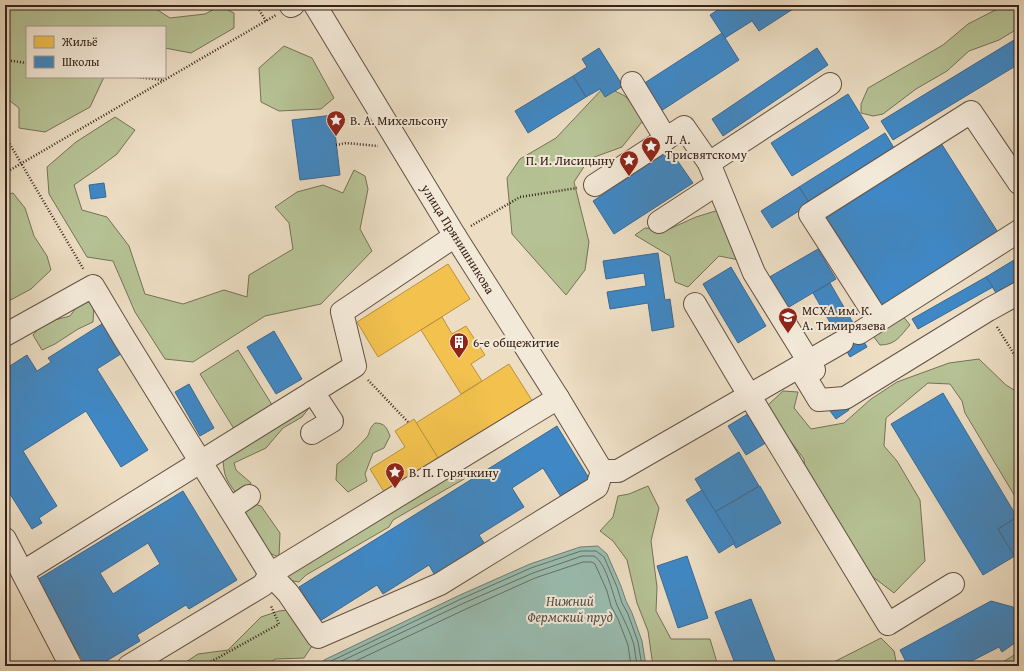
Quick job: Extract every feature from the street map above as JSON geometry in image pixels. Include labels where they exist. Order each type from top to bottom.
[{"type":"street","name":"улица Прянишникова","points":[[315,5],[455,236],[558,398],[602,471]]},
{"type":"street","points":[[632,83],[666,138]]},
{"type":"street","points":[[708,163],[830,84]]},
{"type":"street","points":[[878,320],[810,214],[971,112],[1019,183]]},
{"type":"street","points":[[595,185],[684,127],[708,163],[754,273],[807,366],[819,400],[845,398],[988,310],[1019,293]]},
{"type":"street","points":[[659,222],[717,184]]},
{"type":"street","points":[[5,335],[93,286],[230,509],[267,580],[288,593],[318,637],[440,584],[597,487],[602,471],[618,471],[749,395],[807,366],[850,337],[1019,231]]},
{"type":"street","points":[[23,572],[355,366],[342,312],[455,236]]},
{"type":"street","points":[[695,304],[888,624],[953,584]]},
{"type":"street","points":[[312,433],[332,421],[313,392]]},
{"type":"street","points":[[129,666],[558,398]]},
{"type":"street","points":[[230,509],[249,496]]},
{"type":"street","points":[[5,539],[71,666]]},
{"type":"path","points":[[256,5],[266,21]]},
{"type":"path","points":[[5,174],[292,5]]},
{"type":"path","points":[[5,60],[26,63]]},
{"type":"path","points":[[146,78],[164,80]]},
{"type":"path","points":[[5,136],[93,286]]},
{"type":"path","points":[[336,145],[346,143],[380,146]]},
{"type":"path","points":[[484,218],[520,197],[595,185]]},
{"type":"path","points":[[988,310],[1019,362]]},
{"type":"path","points":[[355,366],[408,422]]},
{"type":"path","points":[[203,666],[279,624],[267,580]]},
{"type":"shaded area","points":[[5,5],[154,5],[156,9],[170,18],[205,14],[220,6],[234,13],[234,28],[191,53],[166,48],[166,26],[26,26],[26,78],[104,78],[90,107],[45,132],[19,128],[19,108],[5,97]]},
{"type":"shaded area","points":[[1005,5],[1019,5],[1019,28],[999,40],[969,51],[947,71],[916,89],[883,114],[873,116],[861,113],[861,104],[868,88],[943,45],[968,24]]},
{"type":"shaded area","points":[[284,46],[312,58],[334,98],[321,109],[279,111],[261,102],[259,68]]},
{"type":"shaded area","points":[[605,86],[625,96],[645,118],[622,147],[589,159],[574,182],[589,242],[585,270],[566,295],[512,234],[507,178],[520,159],[556,138]]},
{"type":"shaded area","points":[[115,117],[135,130],[117,154],[74,185],[82,210],[107,217],[129,246],[145,294],[183,304],[224,290],[247,297],[249,275],[293,249],[289,223],[275,207],[297,192],[323,185],[343,193],[354,170],[365,176],[368,189],[360,229],[372,251],[321,304],[265,316],[193,362],[165,359],[135,312],[113,261],[87,257],[49,194],[47,167],[76,142]]},
{"type":"shaded area","points":[[13,193],[25,208],[34,236],[47,256],[51,270],[31,289],[5,303],[5,195]]},
{"type":"shaded area","points":[[722,209],[744,261],[719,256],[688,287],[675,282],[670,256],[635,235],[645,228],[667,230],[696,217]]},
{"type":"shaded area","points":[[83,298],[94,306],[93,322],[42,350],[33,335],[43,323],[70,316]]},
{"type":"shaded area","points":[[902,315],[910,325],[894,342],[880,345],[873,336]]},
{"type":"shaded area","points":[[238,350],[274,408],[236,432],[200,374]]},
{"type":"shaded area","points":[[979,359],[1006,385],[1019,393],[1019,503],[965,413],[962,401],[950,384],[928,383],[886,418],[884,446],[897,461],[920,500],[925,561],[894,593],[860,567],[805,471],[804,459],[775,421],[767,406],[783,391],[798,392],[794,408],[811,429],[844,423],[871,399],[897,382],[949,363]]},
{"type":"shaded area","points":[[304,406],[309,408],[302,417],[283,428],[266,448],[234,463],[236,470],[251,483],[247,491],[236,493],[226,477],[223,458]]},
{"type":"shaded area","points":[[375,423],[385,426],[390,436],[384,448],[373,453],[365,474],[367,481],[348,492],[336,480],[337,464],[364,441],[371,427]]},
{"type":"shaded area","points":[[457,469],[465,473],[464,479],[393,520],[389,527],[306,575],[299,582],[287,580],[288,571]]},
{"type":"shaded area","points":[[648,486],[659,508],[651,541],[657,587],[656,611],[671,639],[710,639],[718,666],[653,666],[648,631],[637,603],[627,560],[613,541],[600,531],[613,517],[618,496],[629,494]]},
{"type":"shaded area","points":[[248,502],[261,506],[280,533],[279,557],[269,553],[244,515]]},
{"type":"shaded area","points":[[288,610],[312,646],[304,658],[275,659],[267,666],[180,666],[198,654],[228,650],[261,617],[279,611]]},
{"type":"shaded area","points":[[881,638],[894,651],[897,666],[826,666]]},
{"type":"shaded area","points":[[1019,652],[1019,666],[978,666],[981,664],[1003,662]]},
{"type":"water","name":"Нижний Фермский пруд","points":[[598,546],[607,554],[632,613],[642,641],[646,666],[319,666],[324,660],[460,595],[530,564],[580,547]]},
{"type":"building: Жильё","points":[[448,264],[470,299],[378,357],[357,322]]},
{"type":"building: Жильё","name":"6-е общежитие","points":[[442,317],[452,334],[466,326],[485,355],[471,364],[482,381],[461,394],[421,330]]},
{"type":"building: Жильё","points":[[509,364],[533,402],[440,461],[416,423]]},
{"type":"building: Жильё","points":[[414,419],[440,461],[386,495],[370,469],[405,447],[395,431]]},
{"type":"building: Школы","points":[[725,5],[790,5],[793,9],[759,31],[752,21],[725,38],[710,15]]},
{"type":"building: Школы","points":[[722,33],[739,60],[661,111],[643,84]]},
{"type":"building: Школы","points":[[1019,37],[1019,64],[893,140],[881,121]]},
{"type":"building: Школы","points":[[599,48],[623,86],[605,97],[600,89],[586,97],[573,76],[587,67],[582,59]]},
{"type":"building: Школы","points":[[817,48],[828,65],[723,136],[712,119]]},
{"type":"building: Школы","points":[[573,76],[586,97],[528,133],[515,111]]},
{"type":"building: Школы","points":[[848,94],[869,128],[792,176],[771,143]]},
{"type":"building: Школы","points":[[333,115],[340,175],[300,180],[292,120]]},
{"type":"building: Школы","points":[[885,133],[894,148],[809,202],[799,187]]},
{"type":"building: Школы","points":[[941,143],[999,234],[884,308],[826,217]]},
{"type":"building: Школы","points":[[670,150],[693,183],[614,234],[593,201]]},
{"type":"building: Школы","points":[[104,183],[106,197],[91,199],[89,185]]},
{"type":"building: Школы","points":[[799,187],[810,204],[772,228],[761,211]]},
{"type":"building: Школы","points":[[818,249],[836,279],[784,310],[766,279]]},
{"type":"building: Школы","points":[[658,253],[665,300],[670,299],[674,327],[652,331],[648,303],[610,309],[607,292],[646,286],[644,273],[606,279],[603,261]]},
{"type":"building: Школы","points":[[1019,257],[1019,279],[996,293],[986,277]]},
{"type":"building: Школы","points":[[731,267],[766,326],[738,343],[703,284]]},
{"type":"building: Школы","points":[[986,277],[993,287],[918,329],[912,319]]},
{"type":"building: Школы","points":[[830,283],[867,347],[850,357],[813,293]]},
{"type":"building: Школы","points":[[105,322],[124,352],[97,369],[148,450],[121,467],[86,411],[23,451],[57,506],[39,518],[42,523],[32,529],[5,486],[5,369],[27,355],[37,371],[51,362],[48,358]]},
{"type":"building: Школы","points":[[274,331],[302,379],[276,394],[247,347]]},
{"type":"building: Школы","points":[[189,384],[214,428],[200,436],[175,392]]},
{"type":"building: Школы","points":[[943,393],[1017,517],[998,529],[1015,556],[983,575],[891,424]]},
{"type":"building: Школы","points":[[844,402],[849,410],[836,419],[830,411]]},
{"type":"building: Школы","points":[[751,412],[769,441],[746,455],[728,426]]},
{"type":"building: Школы","points":[[557,426],[592,483],[563,500],[543,468],[512,488],[524,507],[479,535],[488,549],[438,581],[429,565],[383,594],[377,585],[320,621],[299,587]]},
{"type":"building: Школы","points":[[739,452],[759,486],[715,512],[695,479]]},
{"type":"building: Школы","points":[[760,486],[781,523],[736,548],[715,512]]},
{"type":"building: Школы","points":[[702,490],[735,543],[719,553],[686,500]]},
{"type":"building: Школы","points":[[183,491],[237,580],[189,609],[186,605],[137,635],[140,641],[98,666],[86,666],[35,581]],"holes":[[[148,543],[160,564],[113,594],[100,573]]]},
{"type":"building: Школы","points":[[1019,516],[1019,564],[998,529]]},
{"type":"building: Школы","points":[[687,556],[708,618],[678,628],[657,566]]},
{"type":"building: Школы","points":[[751,599],[777,666],[736,666],[715,612]]},
{"type":"building: Школы","points":[[991,601],[1013,607],[1019,619],[1019,640],[1002,652],[999,647],[962,666],[908,666],[900,650]]},
{"type":"place","name":"В. А. Михельсону","points":[[336,137]]},
{"type":"place","name":"Л. А. Трисвятскому","points":[[651,163]]},
{"type":"place","name":"П. И. Лисицыну","points":[[629,177]]},
{"type":"place","name":"МСХА им. К. А. Тимирязева","points":[[788,334]]},
{"type":"place","name":"6-е общежитие","points":[[459,359]]},
{"type":"place","name":"В. П. Горячкину","points":[[395,489]]}]
